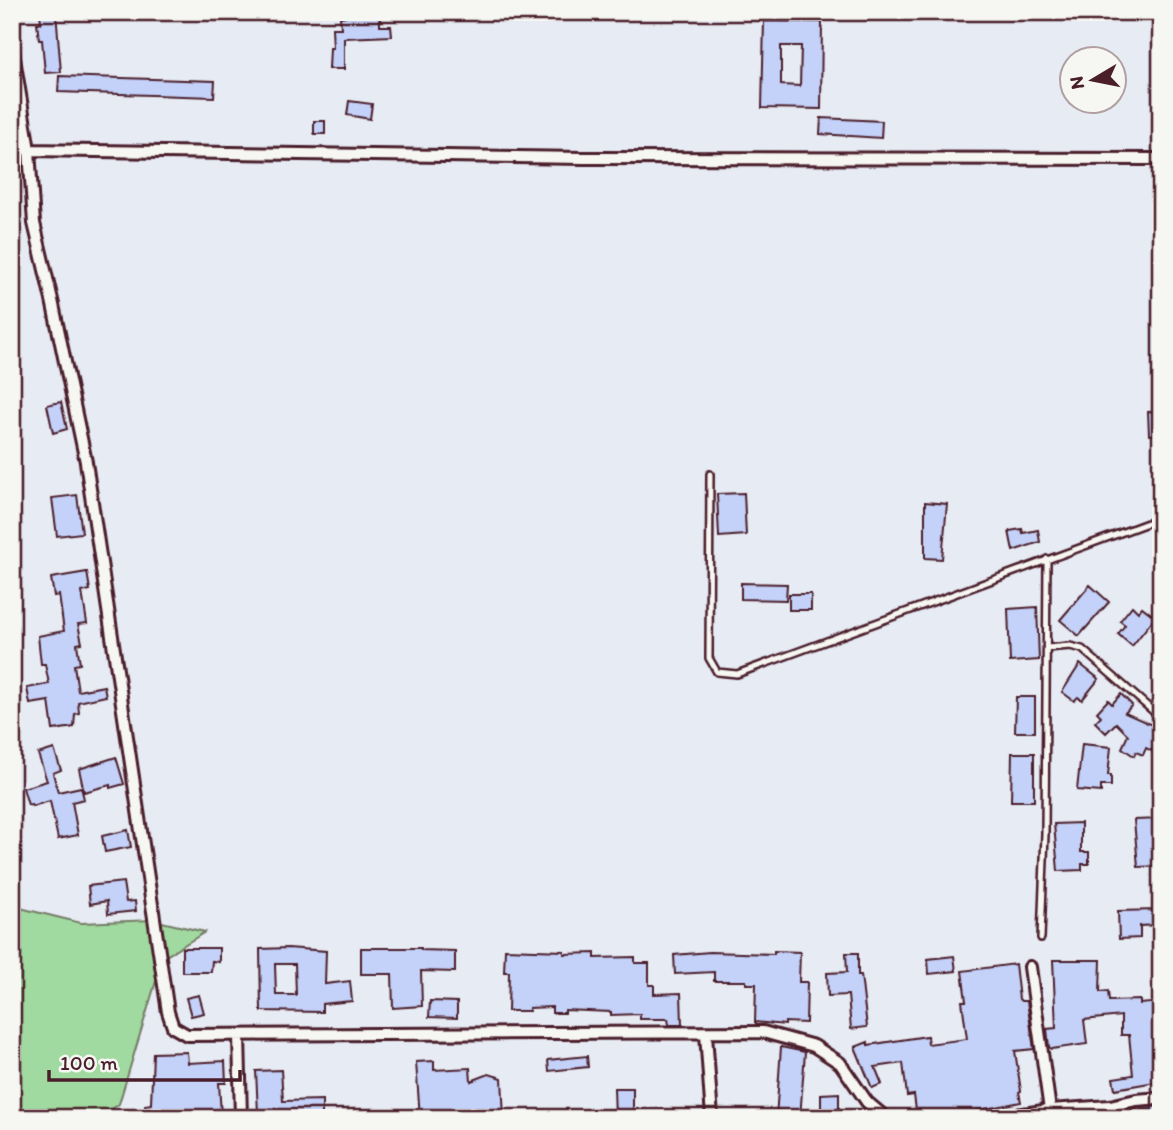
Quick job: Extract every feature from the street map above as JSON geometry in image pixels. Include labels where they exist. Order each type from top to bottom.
[{"type":"street","points":[[12,46],[29,150],[34,223],[86,461],[168,1012],[173,1027],[187,1035],[763,1032],[814,1046],[840,1063],[867,1102],[886,1118]]},
{"type":"street","points":[[12,146],[29,150],[583,158],[1161,159]]},
{"type":"street","points":[[1030,967],[1050,1110]]},
{"type":"street","points":[[706,1034],[712,1118]]},
{"type":"street","points":[[239,1035],[241,1118]]},
{"type":"street","points":[[995,1118],[1050,1110],[1110,1112],[1136,1100],[1161,1098]]},
{"type":"lane","points":[[710,474],[709,658],[718,672],[737,674],[1161,518]]},
{"type":"lane","points":[[1041,938],[1047,559]]},
{"type":"lane","points":[[1047,648],[1070,646],[1082,649],[1154,712]]},
{"type":"green space","points":[[12,906],[81,923],[153,920],[205,932],[163,958],[119,1104],[99,1118],[12,1118]]},
{"type":"building","points":[[40,12],[56,12],[61,72],[45,73],[42,40],[39,40],[37,23],[41,23]]},
{"type":"building","points":[[346,12],[380,12],[380,26],[391,26],[392,36],[344,38],[344,69],[329,69],[330,48],[333,48],[332,28],[341,28],[340,17],[346,16]]},
{"type":"building","points":[[764,21],[822,22],[821,109],[762,108]],"holes":[[[781,46],[801,46],[800,86],[781,85]]]},
{"type":"building","points":[[59,76],[215,81],[214,97],[58,92]]},
{"type":"building","points":[[349,101],[372,104],[370,119],[347,115]]},
{"type":"building","points":[[821,118],[882,121],[881,138],[820,134]]},
{"type":"building","points":[[314,121],[325,121],[325,134],[314,134]]},
{"type":"building","points":[[61,402],[67,429],[53,433],[47,405]]},
{"type":"building","points":[[1161,411],[1161,434],[1149,435],[1148,412]]},
{"type":"building","points":[[744,493],[746,535],[719,537],[717,494]]},
{"type":"building","points":[[77,495],[82,533],[57,536],[52,498]]},
{"type":"building","points":[[925,502],[947,504],[942,559],[925,558]]},
{"type":"building","points":[[1022,529],[1023,533],[1038,530],[1040,542],[1013,551],[1009,531]]},
{"type":"building","points":[[87,572],[90,590],[82,592],[87,623],[78,624],[82,643],[77,644],[80,664],[74,665],[78,691],[104,686],[106,696],[78,702],[79,713],[75,714],[74,727],[53,730],[49,701],[30,704],[27,688],[49,684],[45,664],[41,664],[38,636],[64,631],[59,595],[54,596],[51,578]]},
{"type":"building","points":[[741,583],[787,584],[786,600],[741,599]]},
{"type":"building","points":[[1090,585],[1109,602],[1079,636],[1060,620]]},
{"type":"building","points":[[789,594],[811,594],[811,610],[789,610]]},
{"type":"building","points":[[1132,606],[1138,612],[1142,607],[1155,617],[1132,646],[1118,634],[1125,625],[1120,621]]},
{"type":"building","points":[[1037,607],[1039,660],[1010,662],[1008,609]]},
{"type":"building","points":[[1080,664],[1099,679],[1082,700],[1078,697],[1074,701],[1062,692]]},
{"type":"building","points":[[1121,694],[1132,705],[1125,713],[1159,728],[1152,751],[1146,748],[1143,755],[1136,752],[1134,756],[1122,748],[1128,735],[1116,723],[1106,733],[1095,722],[1101,716],[1097,712],[1108,700],[1112,704]]},
{"type":"building","points":[[1016,697],[1035,697],[1035,732],[1015,732]]},
{"type":"building","points":[[1082,744],[1111,747],[1108,775],[1111,775],[1111,786],[1101,786],[1101,792],[1077,790]]},
{"type":"building","points":[[54,749],[61,770],[53,773],[58,792],[81,787],[84,799],[72,802],[78,835],[58,839],[50,801],[28,805],[23,788],[47,781],[38,754]]},
{"type":"building","points":[[1012,753],[1034,753],[1034,801],[1011,801]]},
{"type":"building","points":[[116,757],[124,784],[84,792],[79,769]]},
{"type":"building","points":[[1161,819],[1161,866],[1138,867],[1134,820]]},
{"type":"building","points":[[1081,823],[1081,852],[1089,852],[1089,864],[1082,864],[1082,870],[1058,871],[1054,824]]},
{"type":"building","points":[[128,830],[131,847],[105,852],[102,836]]},
{"type":"building","points":[[123,882],[126,902],[135,901],[136,911],[108,914],[107,901],[90,904],[88,886]]},
{"type":"building","points":[[1158,910],[1159,925],[1140,926],[1140,938],[1119,939],[1118,911]]},
{"type":"building","points":[[182,948],[219,948],[219,962],[212,961],[211,972],[182,972]]},
{"type":"building","points":[[361,948],[455,951],[455,972],[421,971],[422,1006],[393,1008],[392,974],[361,974]]},
{"type":"building","points":[[260,949],[326,951],[325,984],[350,981],[352,1001],[322,1004],[322,1012],[261,1011]],"holes":[[[275,964],[295,964],[296,995],[276,995]]]},
{"type":"building","points":[[505,949],[564,951],[564,954],[595,953],[595,958],[635,957],[635,963],[649,963],[649,985],[654,985],[654,994],[681,993],[682,1025],[669,1025],[668,1019],[640,1019],[640,1014],[611,1015],[611,1012],[565,1010],[565,1013],[552,1013],[552,1007],[508,1011],[509,972],[504,972]]},
{"type":"building","points":[[774,951],[800,952],[799,982],[807,982],[806,1023],[785,1022],[785,1025],[755,1022],[756,984],[746,984],[746,981],[714,981],[714,972],[675,974],[674,955],[710,952],[774,954]]},
{"type":"building","points":[[846,953],[858,953],[858,975],[861,975],[867,1027],[851,1029],[848,995],[828,996],[827,973],[847,972]]},
{"type":"building","points":[[954,956],[956,971],[929,974],[928,959]]},
{"type":"building","points":[[1053,960],[1101,960],[1100,992],[1108,991],[1109,1001],[1140,1000],[1140,1004],[1161,1002],[1161,1081],[1115,1089],[1113,1078],[1133,1075],[1129,1035],[1121,1035],[1121,1016],[1084,1020],[1087,1044],[1052,1049],[1049,1047],[1047,1029],[1056,1028]]},
{"type":"building","points":[[1015,964],[1019,999],[1027,1001],[1034,1049],[1015,1051],[1021,1102],[917,1118],[914,1095],[907,1096],[903,1063],[875,1067],[882,1084],[872,1088],[855,1047],[868,1042],[868,1045],[927,1036],[928,1044],[967,1039],[962,1001],[966,1001],[962,971]]},
{"type":"building","points":[[199,995],[204,1013],[191,1016],[186,998]]},
{"type":"building","points":[[430,1001],[457,1002],[457,1018],[429,1017]]},
{"type":"building","points":[[781,1047],[805,1052],[800,1118],[776,1118]]},
{"type":"building","points":[[187,1052],[188,1063],[225,1061],[226,1083],[219,1083],[221,1115],[172,1118],[172,1113],[147,1116],[145,1105],[151,1104],[153,1053]]},
{"type":"building","points":[[587,1056],[588,1067],[549,1071],[548,1060]]},
{"type":"building","points":[[434,1061],[434,1070],[470,1068],[471,1081],[489,1074],[502,1078],[504,1118],[420,1118],[416,1062]]},
{"type":"building","points":[[281,1070],[283,1101],[322,1100],[322,1117],[289,1118],[289,1112],[258,1113],[256,1071]]},
{"type":"building","points":[[614,1088],[633,1088],[633,1118],[615,1118]]},
{"type":"building","points":[[839,1093],[839,1109],[821,1110],[821,1094]]},
{"type":"building","points":[[1161,1106],[1161,1118],[1133,1118],[1132,1109]]}]
